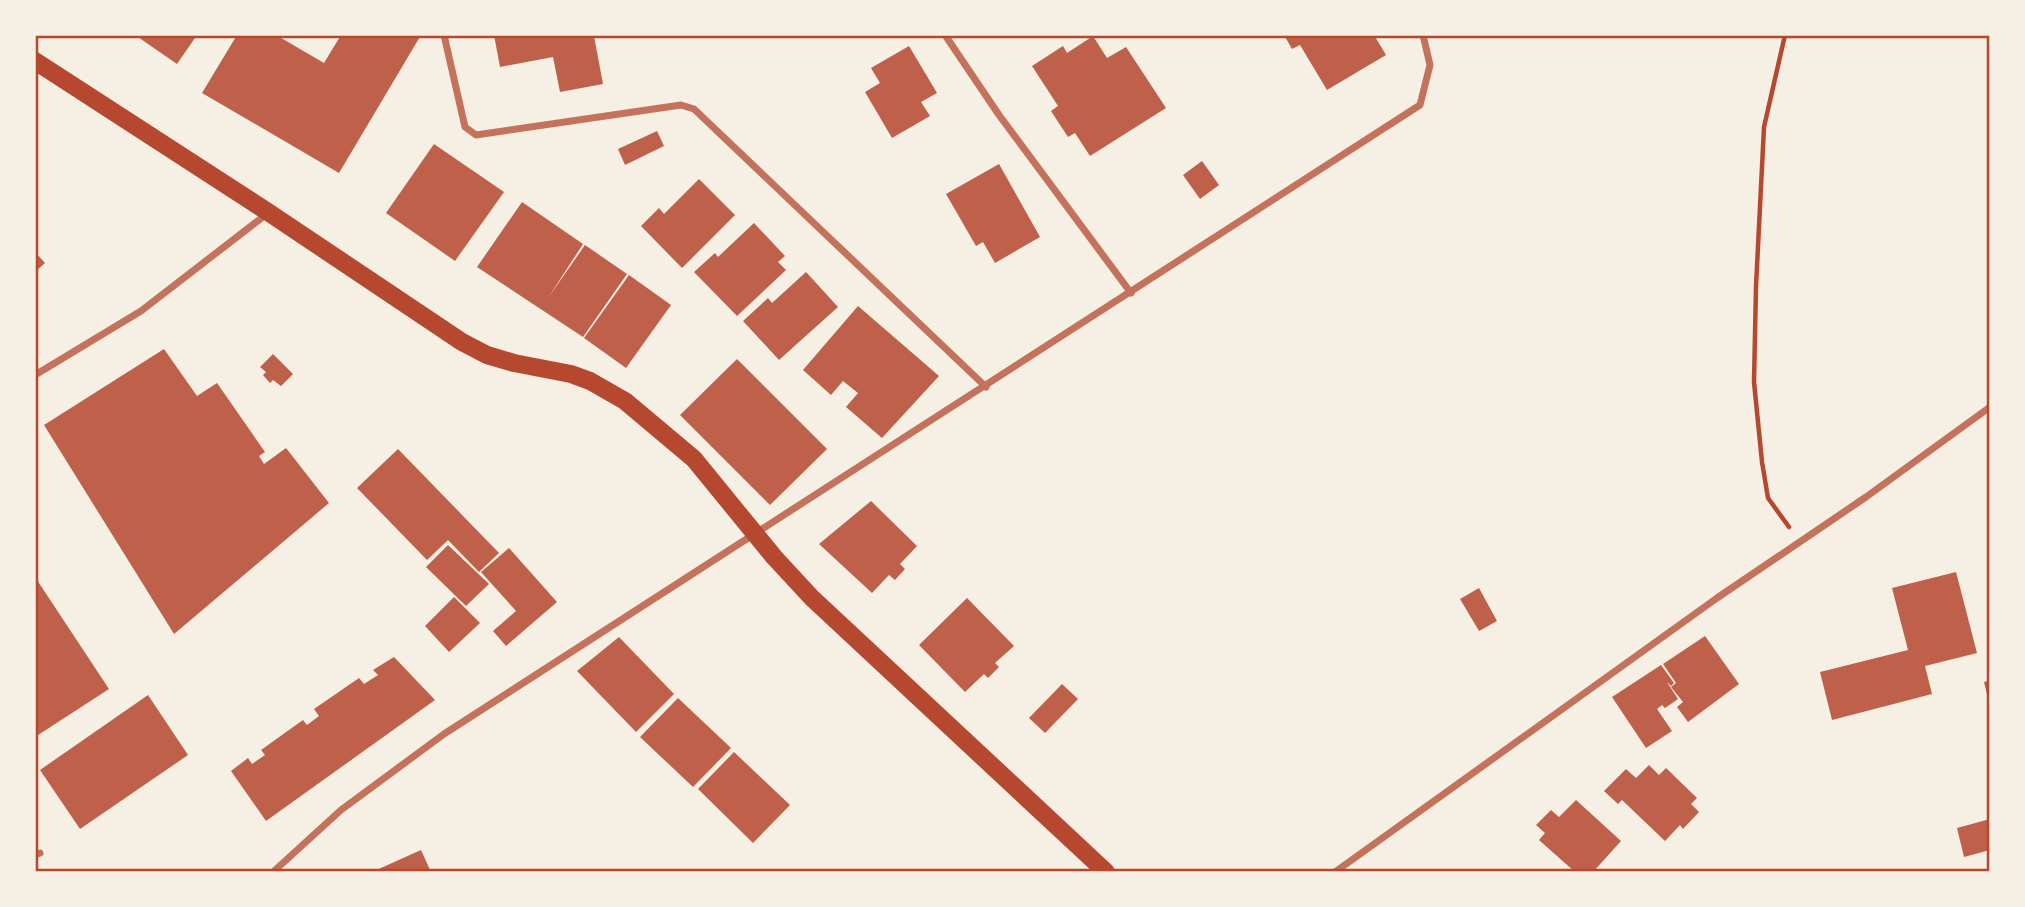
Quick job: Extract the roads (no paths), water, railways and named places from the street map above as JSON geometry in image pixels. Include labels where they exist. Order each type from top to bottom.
[{"type":"main road","points":[[35,61],[462,342],[487,355],[570,374],[608,389],[625,401],[694,458],[774,557],[812,598],[1106,872]]},
{"type":"street","points":[[444,35],[465,127],[476,135],[681,106],[694,108],[986,387]]},
{"type":"street","points":[[945,35],[999,115],[1130,293]]},
{"type":"street","points":[[273,872],[341,810],[444,734],[755,531],[986,387],[1420,105],[1430,65],[1423,35]]},
{"type":"street","points":[[35,375],[141,311],[268,212]]},
{"type":"street","points":[[1335,872],[1706,606],[1990,407]]}]
